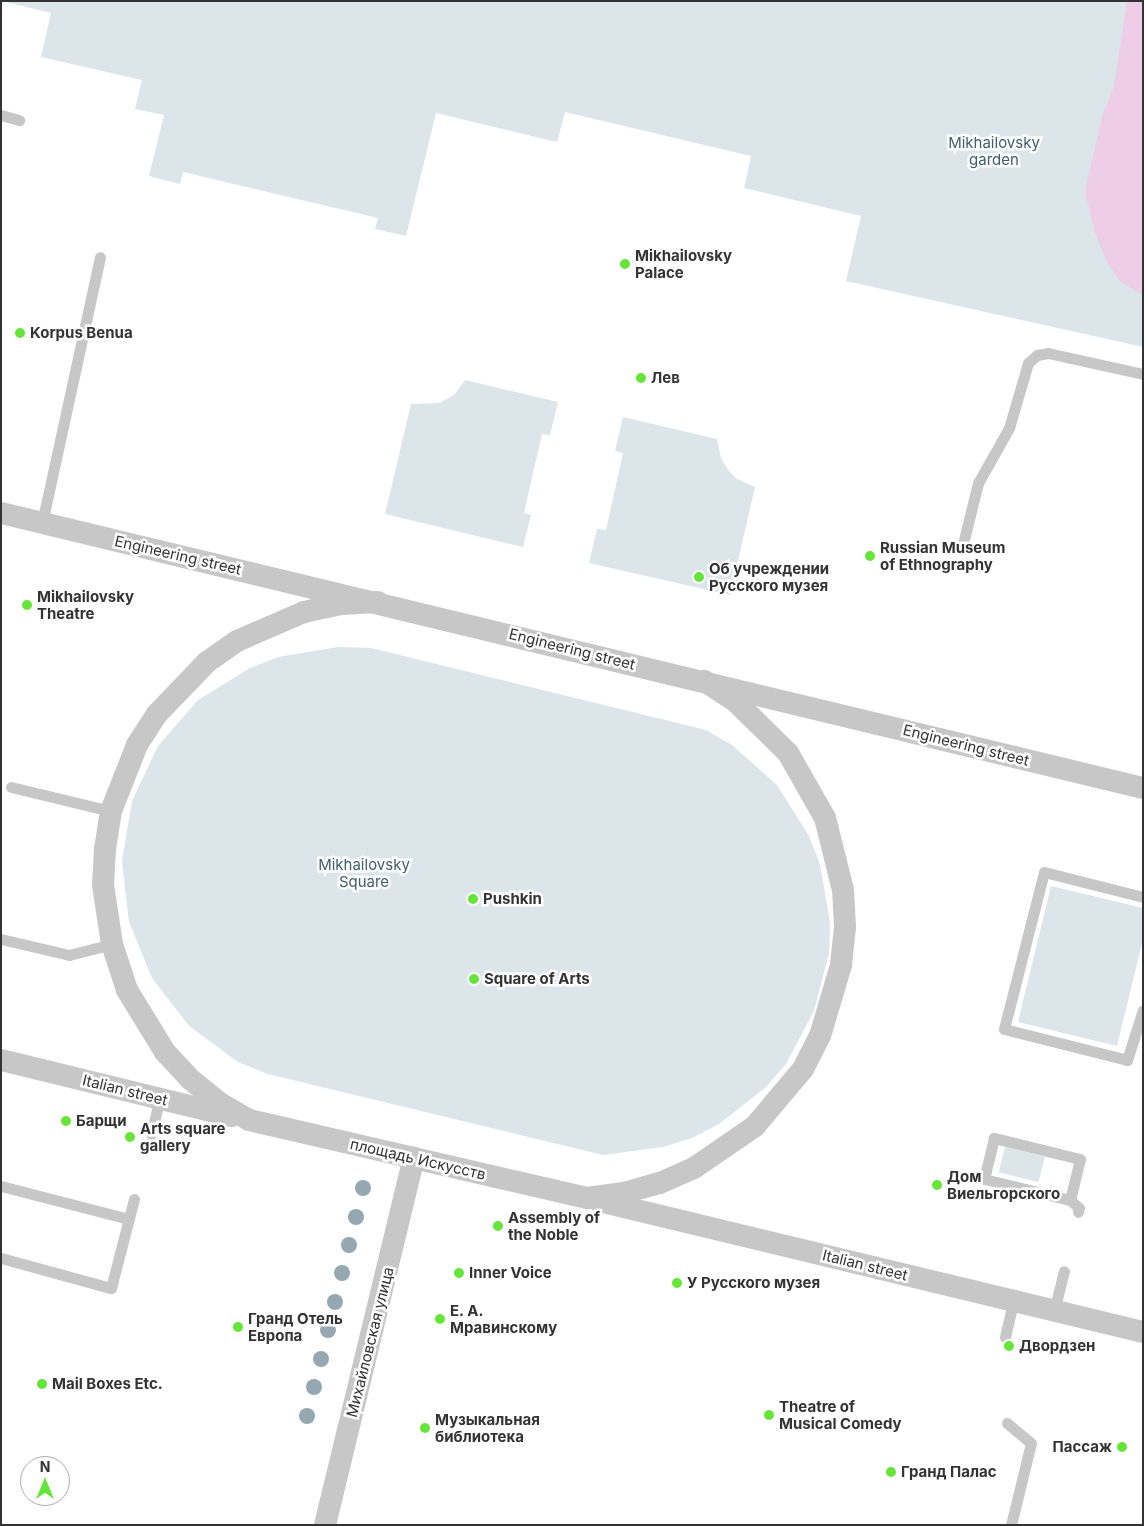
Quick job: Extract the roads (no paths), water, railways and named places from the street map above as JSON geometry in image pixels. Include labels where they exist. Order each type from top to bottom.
[{"type":"street","name":"Engineering street","points":[[1,513],[378,602],[1143,788]]},
{"type":"street","points":[[249,1120],[218,1102],[165,1052],[127,990],[112,944],[103,885],[111,811],[133,753],[157,714],[207,662],[253,633],[304,612],[341,604],[378,602]]},
{"type":"street","points":[[587,1198],[624,1193],[660,1183],[694,1168],[755,1126],[803,1069],[823,1027],[842,965],[845,928],[843,890],[836,854],[813,793],[788,753],[764,725],[736,701],[704,681]]},
{"type":"street","name":"Italian street","points":[[1,1060],[249,1120]]},
{"type":"street","name":"площадь Искусств","points":[[249,1120],[587,1198]]},
{"type":"street","name":"Михайловская улица","points":[[325,1525],[414,1158]]},
{"type":"street","name":"Italian street","points":[[587,1198],[1143,1332]]},
{"type":"lane","points":[[1,115],[19,120]]},
{"type":"lane","points":[[42,523],[100,257]]},
{"type":"lane","points":[[963,544],[978,483],[1009,428],[1028,363],[1037,355],[1048,353],[1143,374]]},
{"type":"lane","points":[[10,787],[111,811]]},
{"type":"lane","points":[[1143,897],[1044,872],[1004,1029],[1127,1060],[1143,1010]]},
{"type":"lane","points":[[1,938],[69,955],[112,944]]},
{"type":"lane","points":[[151,1134],[160,1098]]},
{"type":"lane","points":[[1070,1200],[1080,1159],[994,1138],[984,1178],[1070,1200],[1079,1208],[1078,1212]]},
{"type":"lane","points":[[1,1186],[129,1219]]},
{"type":"lane","points":[[1,1258],[111,1288],[134,1199]]},
{"type":"lane","points":[[1054,1311],[1064,1271]]},
{"type":"lane","points":[[1004,1337],[1013,1301]]},
{"type":"lane","points":[[1007,1423],[1031,1443],[1011,1525]]},
{"type":"place","name":"Mikhailovsky Palace","points":[[625,264]]},
{"type":"place","name":"Korpus Benua","points":[[20,333]]},
{"type":"place","name":"Лев","points":[[641,378]]},
{"type":"place","name":"Russian Museum of Ethnography","points":[[870,556]]},
{"type":"place","name":"Об учреждении Русского музея","points":[[699,577]]},
{"type":"place","name":"Mikhailovsky Theatre","points":[[27,605]]},
{"type":"place","name":"Pushkin","points":[[473,899]]},
{"type":"place","name":"Square of Arts","points":[[474,979]]},
{"type":"place","name":"Барщи","points":[[66,1121]]},
{"type":"place","name":"Arts square gallery","points":[[130,1137]]},
{"type":"place","name":"Дом Виельгорского","points":[[937,1185]]},
{"type":"place","name":"Assembly of the Noble","points":[[498,1226]]},
{"type":"place","name":"Inner Voice","points":[[459,1273]]},
{"type":"place","name":"У Русского музея","points":[[677,1283]]},
{"type":"place","name":"Е. А. Мравинскому","points":[[440,1319]]},
{"type":"place","name":"Гранд Отель Европа","points":[[238,1327]]},
{"type":"place","name":"Двордзен","points":[[1009,1346]]},
{"type":"place","name":"Mail Boxes Etc.","points":[[42,1384]]},
{"type":"place","name":"Theatre of Musical Comedy","points":[[769,1415]]},
{"type":"place","name":"Музыкальная библиотека","points":[[425,1428]]},
{"type":"place","name":"Пассаж","points":[[1122,1447]]},
{"type":"place","name":"Гранд Палас","points":[[891,1472]]},
{"type":"park label","name":"Mikhailovsky garden","points":[[994,150]]},
{"type":"park label","name":"Mikhailovsky Square","points":[[364,872]]}]
